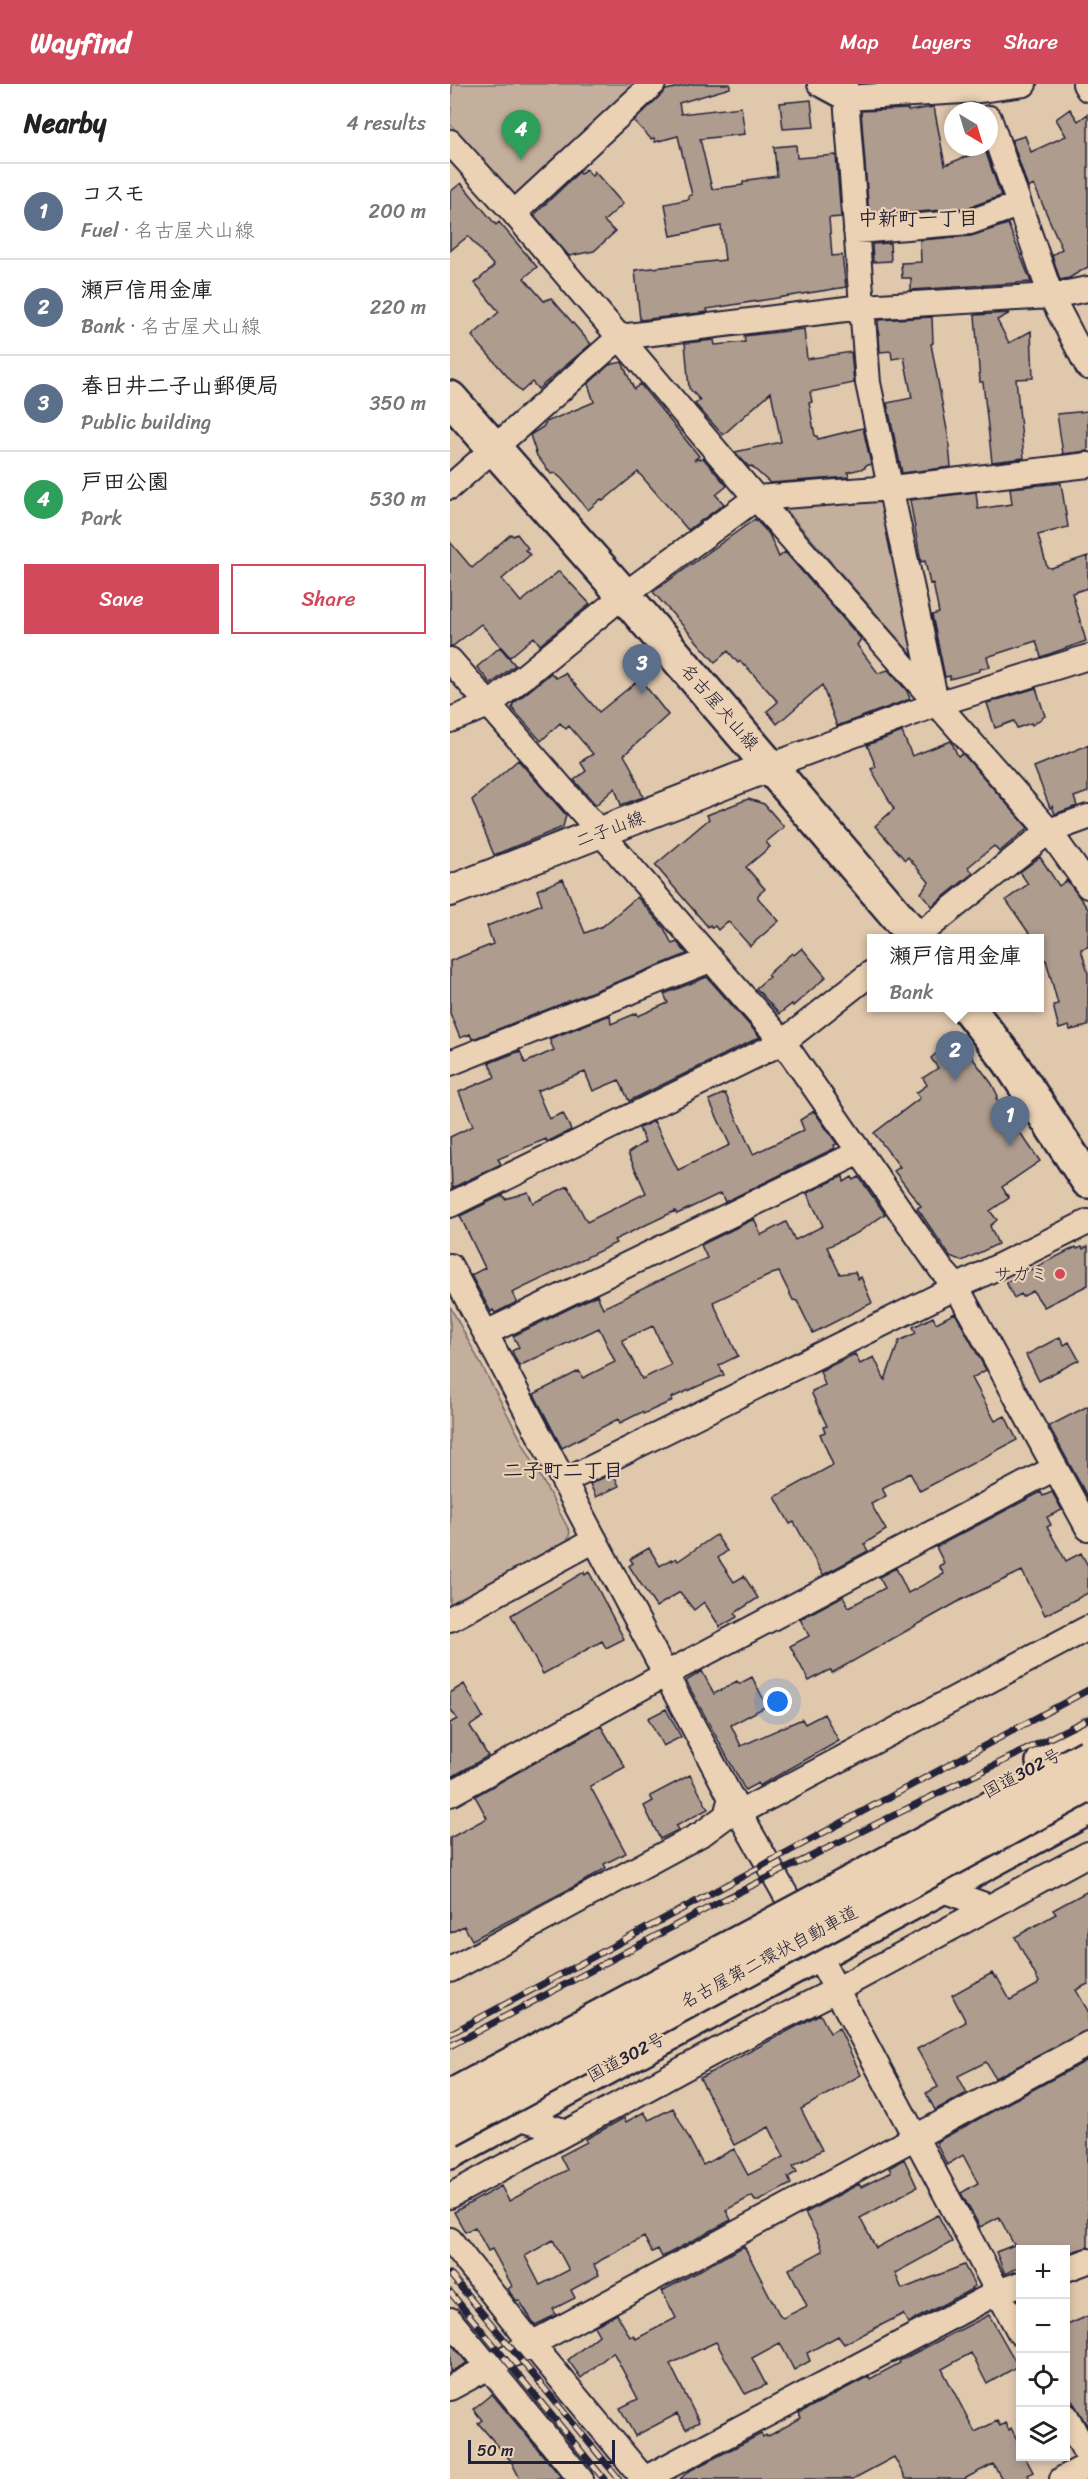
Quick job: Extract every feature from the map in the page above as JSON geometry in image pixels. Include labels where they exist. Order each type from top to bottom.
[{"type":"main road","name":"名古屋犬山線","points":[[450,398],[624,595],[913,934]]},
{"type":"main road","points":[[971,1012],[1009,1061],[1088,1181]]},
{"type":"main road","name":"国道302号","points":[[450,2082],[1088,1738]]},
{"type":"main road","name":"名古屋第二環状自動車道","points":[[450,2097],[1088,1756]]},
{"type":"main road","name":"名古屋第二環状自動車道","points":[[450,2129],[1088,1785]]},
{"type":"main road","name":"国道302号","points":[[450,2152],[1088,1808]]},
{"type":"street","points":[[514,213],[653,84]]},
{"type":"street","points":[[820,84],[845,91],[983,100],[1024,84]]},
{"type":"street","points":[[1085,84],[1088,88]]},
{"type":"street","points":[[845,91],[868,383],[937,704]]},
{"type":"street","points":[[450,142],[514,213],[756,498],[1049,831],[1088,886]]},
{"type":"street","points":[[998,145],[1051,296],[1088,367]]},
{"type":"street","points":[[856,231],[970,222],[1018,205]]},
{"type":"street","points":[[450,487],[620,337],[862,307],[1051,296],[1088,289]]},
{"type":"street","points":[[450,720],[489,705],[624,595],[756,498],[892,488],[1088,465]]},
{"type":"street","points":[[770,766],[937,704],[1088,657]]},
{"type":"street","points":[[450,660],[783,1042],[858,1153],[941,1269],[956,1286],[1088,1528]]},
{"type":"street","name":"二子山線","points":[[450,891],[770,766]]},
{"type":"street","points":[[921,934],[1049,831],[1088,817]]},
{"type":"street","points":[[450,1063],[710,960]]},
{"type":"street","points":[[450,1206],[783,1042],[867,976]]},
{"type":"street","points":[[486,1333],[858,1153]]},
{"type":"street","points":[[565,1481],[1088,1222]]},
{"type":"street","points":[[450,1266],[735,1805],[915,2136],[1009,2288],[1016,2317]]},
{"type":"street","points":[[450,1794],[666,1674],[1055,1468]]},
{"type":"street","points":[[450,1619],[595,1540]]},
{"type":"street","points":[[450,1970],[709,1829],[726,1816],[735,1805],[1088,1628]]},
{"type":"street","points":[[450,2196],[716,2050],[836,1990],[1088,1854]]},
{"type":"street","points":[[937,1888],[990,1907]]},
{"type":"street","points":[[716,2050],[736,1997]]},
{"type":"street","points":[[450,2388],[1088,2044]]},
{"type":"street","points":[[515,2116],[567,2132]]},
{"type":"street","points":[[450,2240],[532,2344],[644,2479],[1009,2288]]},
{"type":"street","points":[[1070,2267],[1088,2261]]},
{"type":"street","points":[[450,2320],[581,2479]]},
{"type":"street","points":[[1070,2425],[1088,2457]]},
{"type":"street","points":[[1062,2479],[1088,2465]]},
{"type":"shaded area","points":[[452,84],[642,84],[521,196],[513,196],[450,124]]},
{"type":"shaded area","points":[[880,497],[887,502],[918,650],[912,655],[786,510],[789,502]]},
{"type":"shaded area","points":[[450,1306],[570,1532],[567,1543],[450,1606]]},
{"type":"building","points":[[693,84],[730,84],[730,88],[679,103],[681,114],[741,107],[745,134],[700,139],[712,189],[743,185],[743,182],[748,182],[748,180],[777,176],[774,147],[796,145],[797,158],[836,155],[841,217],[829,218],[832,256],[842,255],[846,287],[707,309],[708,312],[640,320],[635,270],[725,260],[721,226],[671,236],[665,204],[689,199],[688,196],[692,195],[678,136],[655,142],[654,138],[651,139],[634,121],[666,90]]},
{"type":"building","points":[[811,100],[814,127],[783,129],[780,103]]},
{"type":"building","points":[[934,107],[945,165],[968,156],[987,156],[1001,196],[967,208],[869,216],[861,111],[908,109],[908,111]]},
{"type":"building","points":[[1070,109],[1078,121],[1088,114],[1088,267],[1069,278],[1060,280],[1052,255],[1062,249],[1034,185],[1028,188],[1012,140],[1025,136],[1031,152],[1066,136],[1056,119]]},
{"type":"building","points":[[586,169],[592,176],[594,171],[623,204],[604,221],[615,232],[594,251],[569,256],[534,215],[579,172],[580,174]]},
{"type":"building","points":[[461,183],[496,225],[499,222],[537,267],[524,278],[544,301],[551,298],[591,344],[538,389],[532,382],[521,392],[472,336],[499,312],[475,283],[494,266],[468,236],[450,251],[450,192]]},
{"type":"building","points":[[1008,224],[1031,282],[911,290],[911,278],[902,278],[901,263],[921,262],[920,240],[971,236]]},
{"type":"building","points":[[890,243],[891,261],[873,262],[872,244]]},
{"type":"building","points":[[1010,313],[997,320],[1009,343],[1031,331],[1033,378],[1016,379],[1024,458],[992,462],[983,382],[980,382],[975,315]]},
{"type":"building","points":[[932,317],[933,343],[931,344],[948,435],[951,467],[902,473],[887,403],[912,398],[904,357],[892,359],[891,351],[880,352],[878,320]]},
{"type":"building","points":[[804,329],[807,359],[851,352],[854,383],[810,392],[812,402],[809,403],[815,436],[818,439],[863,428],[871,464],[865,468],[848,472],[849,477],[770,483],[751,466],[749,467],[735,452],[781,442],[771,392],[723,435],[695,404],[700,400],[689,388],[685,343],[714,340],[715,345],[745,342],[744,336]]},
{"type":"building","points":[[622,362],[634,389],[640,384],[699,456],[694,460],[703,458],[727,486],[716,495],[724,504],[688,530],[638,472],[603,501],[601,499],[588,510],[562,479],[555,473],[551,474],[537,456],[530,435],[543,427],[546,422],[594,402],[588,384],[609,365]]},
{"type":"building","points":[[1088,411],[1088,451],[1063,454],[1057,414]]},
{"type":"building","points":[[1061,483],[1068,527],[1038,535],[1047,567],[1051,568],[1088,556],[1088,588],[1072,593],[1086,641],[1041,657],[1036,641],[987,657],[990,667],[980,669],[980,671],[950,679],[950,676],[945,677],[932,615],[939,613],[933,583],[930,584],[925,561],[921,562],[910,500],[976,492],[978,509],[1012,504],[1010,488]]},
{"type":"building","points":[[755,519],[769,534],[779,557],[785,552],[861,639],[857,645],[878,673],[888,670],[907,691],[910,699],[837,726],[822,685],[777,724],[767,711],[778,702],[745,665],[740,661],[738,663],[728,651],[715,662],[653,592]]},
{"type":"building","points":[[511,534],[513,536],[517,534],[528,548],[525,550],[530,555],[502,579],[521,602],[559,571],[590,604],[540,645],[534,637],[510,657],[481,624],[450,646],[450,542],[472,568]]},
{"type":"building","points":[[500,647],[515,665],[491,684],[477,667]]},
{"type":"building","points":[[551,673],[556,678],[565,673],[599,712],[640,679],[668,715],[624,755],[643,797],[621,805],[615,788],[596,805],[574,780],[586,771],[581,763],[583,760],[593,754],[569,726],[566,729],[560,723],[541,741],[512,708],[513,704]]},
{"type":"building","points":[[1036,688],[1045,716],[1032,725],[1031,723],[1017,728],[1014,721],[995,728],[987,703]]},
{"type":"building","points":[[902,732],[912,756],[951,741],[958,756],[963,754],[1028,828],[999,852],[994,846],[968,867],[973,873],[932,906],[921,893],[929,882],[908,857],[905,860],[875,826],[894,809],[871,769],[876,767],[867,745]]},
{"type":"building","points":[[1088,745],[1088,792],[1074,797],[1077,806],[1055,814],[1052,806],[1050,808],[1034,767]]},
{"type":"building","points":[[518,760],[566,815],[563,827],[494,855],[472,800]]},
{"type":"building","points":[[748,799],[764,804],[784,827],[766,842],[770,847],[746,867],[765,889],[758,895],[758,898],[779,921],[750,946],[728,921],[718,930],[715,926],[708,927],[655,865],[709,819],[707,815]]},
{"type":"building","points":[[1040,857],[1059,886],[1067,880],[1088,909],[1088,947],[1081,949],[1088,973],[1088,1026],[1070,1030],[1069,1026],[1059,1029],[1053,1005],[1058,1004],[1046,960],[1044,961],[1044,934],[1030,934],[1006,900],[1028,884],[1020,872]]},
{"type":"building","points":[[563,879],[585,933],[603,926],[637,897],[664,928],[672,944],[677,942],[687,954],[478,1037],[472,1039],[470,1034],[460,1038],[450,1013],[450,961],[493,944],[487,926],[542,904],[537,890]]},
{"type":"building","points":[[802,948],[826,977],[793,1006],[792,1004],[779,1014],[756,988],[792,953],[794,955]]},
{"type":"building","points":[[707,977],[760,1037],[629,1101],[619,1080],[593,1091],[585,1072],[537,1091],[549,1119],[563,1113],[571,1130],[547,1142],[546,1139],[498,1159],[501,1164],[452,1188],[450,1137],[473,1126],[459,1092],[495,1077],[489,1063],[520,1051],[525,1063],[554,1050],[549,1039],[610,1015],[611,1024],[637,1013],[638,1016],[668,1003],[664,994]]},
{"type":"building","points":[[956,1036],[992,1084],[998,1096],[996,1098],[1040,1161],[1002,1187],[1009,1198],[990,1211],[997,1220],[990,1226],[998,1244],[962,1261],[950,1256],[917,1208],[921,1206],[894,1171],[900,1167],[874,1133],[920,1098],[916,1093],[927,1085],[923,1078],[938,1068],[931,1058]]},
{"type":"building","points":[[725,1093],[753,1154],[804,1130],[800,1120],[814,1111],[837,1144],[834,1145],[835,1148],[725,1202],[721,1193],[677,1214],[675,1211],[614,1240],[616,1243],[512,1293],[517,1302],[495,1313],[493,1310],[491,1312],[471,1275],[485,1268],[460,1216],[503,1195],[505,1199],[528,1192],[533,1203],[568,1186],[587,1222],[646,1193],[628,1153],[645,1142],[639,1128],[654,1121],[678,1170],[730,1145],[709,1100]]},
{"type":"building","points":[[843,1176],[844,1182],[852,1177],[854,1180],[859,1177],[885,1214],[857,1233],[827,1247],[840,1274],[855,1272],[858,1279],[861,1277],[872,1303],[813,1333],[779,1272],[772,1274],[713,1302],[738,1356],[719,1365],[724,1375],[671,1398],[672,1401],[643,1414],[642,1412],[620,1423],[618,1419],[562,1448],[534,1394],[579,1371],[583,1378],[615,1362],[599,1328],[519,1366],[512,1351],[519,1347],[513,1336],[597,1295],[603,1308],[707,1258],[701,1245],[754,1219],[761,1235],[786,1222],[795,1240],[823,1226],[807,1193]],"holes":[[[653,1326],[671,1365],[642,1379],[622,1340]]]},
{"type":"building","points":[[1088,1246],[1088,1285],[1044,1307],[1033,1291],[1022,1297],[1021,1294],[1014,1298],[1006,1282],[1076,1247],[1083,1249]]},
{"type":"building","points":[[955,1313],[986,1370],[972,1378],[995,1421],[1005,1416],[1017,1440],[920,1491],[910,1473],[882,1488],[886,1496],[871,1504],[886,1530],[864,1544],[868,1551],[823,1575],[794,1522],[790,1524],[775,1497],[833,1465],[820,1434],[825,1432],[823,1427],[827,1426],[812,1394],[812,1391],[825,1385],[820,1371],[855,1354],[860,1364],[874,1357],[885,1380],[899,1341],[916,1333],[913,1327],[933,1317],[936,1323]]},
{"type":"building","points":[[1060,1337],[1064,1345],[1069,1342],[1079,1360],[1039,1381],[1026,1355]]},
{"type":"building","points":[[1088,1406],[1088,1498],[1049,1426]]},
{"type":"building","points":[[613,1473],[619,1486],[596,1497],[590,1484]]},
{"type":"building","points":[[1041,1492],[1043,1496],[1052,1492],[1062,1510],[1047,1517],[1051,1525],[1047,1527],[1066,1561],[1081,1553],[1088,1566],[1088,1593],[1045,1615],[1022,1571],[963,1599],[832,1673],[831,1670],[827,1671],[809,1681],[790,1646],[809,1636],[800,1619],[843,1596],[849,1607],[885,1588],[879,1577],[896,1568],[908,1593],[944,1574],[939,1566],[944,1563],[936,1547]]},
{"type":"building","points":[[716,1535],[727,1551],[718,1558],[734,1582],[744,1576],[758,1598],[735,1613],[737,1617],[720,1627],[704,1602],[694,1610],[680,1592],[656,1607],[629,1566],[633,1563],[630,1559],[649,1548],[660,1566],[671,1559],[672,1561],[676,1558],[678,1561]]},
{"type":"building","points":[[584,1572],[585,1575],[589,1572],[624,1639],[606,1648],[602,1641],[543,1674],[511,1615]]},
{"type":"building","points":[[702,1671],[714,1694],[737,1681],[739,1684],[752,1677],[767,1706],[731,1725],[741,1746],[802,1719],[805,1724],[824,1714],[839,1741],[759,1786],[758,1783],[745,1790],[686,1681]]},
{"type":"building","points":[[464,1684],[483,1717],[470,1726],[488,1756],[450,1778],[450,1723],[457,1719],[450,1708],[450,1693]]},
{"type":"building","points":[[666,1709],[681,1737],[663,1746],[648,1718]]},
{"type":"building","points":[[601,1726],[625,1767],[590,1786],[626,1853],[604,1864],[606,1868],[579,1884],[472,1940],[464,1926],[450,1933],[450,1838],[487,1818],[475,1796]]},
{"type":"building","points":[[690,1775],[708,1809],[676,1826],[678,1830],[660,1839],[644,1806],[653,1801],[650,1796]]},
{"type":"building","points":[[1088,1891],[1088,1984],[1076,1990],[1088,2011],[1088,2030],[995,2078],[986,2062],[958,2076],[967,2093],[935,2110],[926,2093],[938,2087],[917,2049],[966,2022],[952,1995],[992,1973],[995,1978],[997,1977],[1010,2000],[1037,1985],[1039,1982],[1015,1937],[1056,1914],[1053,1910]]},
{"type":"building","points":[[820,2014],[830,2033],[839,2028],[861,2075],[801,2109],[822,2150],[793,2166],[797,2172],[788,2177],[791,2184],[759,2201],[755,2201],[752,2196],[726,2210],[731,2220],[662,2257],[658,2249],[652,2252],[644,2237],[603,2259],[594,2265],[599,2275],[571,2290],[575,2298],[553,2309],[556,2315],[535,2325],[519,2300],[517,2301],[508,2289],[512,2286],[492,2249],[488,2251],[475,2227],[465,2232],[454,2212],[501,2186],[509,2201],[567,2170],[560,2156],[624,2118],[626,2122],[644,2112],[649,2120],[673,2108],[703,2165],[734,2149],[748,2175],[784,2157],[769,2127],[734,2145],[700,2078]],"holes":[[[553,2240],[569,2270],[540,2285],[525,2256]]]},
{"type":"building","points":[[1088,2060],[1088,2247],[1070,2252],[1070,2245],[1016,2245],[1016,2268],[1005,2274],[996,2252],[1014,2245],[999,2217],[980,2227],[961,2193],[978,2183],[963,2155],[947,2165],[936,2142]]},
{"type":"building","points":[[904,2159],[917,2187],[860,2218],[876,2248],[938,2215],[952,2242],[895,2273],[902,2289],[964,2265],[975,2286],[972,2289],[908,2323],[903,2314],[844,2344],[838,2336],[807,2353],[810,2361],[794,2370],[780,2343],[752,2358],[766,2385],[745,2394],[716,2342],[670,2364],[699,2422],[686,2429],[677,2414],[635,2436],[620,2408],[638,2399],[613,2352],[581,2378],[568,2360],[599,2335],[594,2326],[617,2314],[630,2337],[634,2335],[636,2339],[676,2318],[662,2291],[744,2246],[780,2316],[783,2318],[807,2306],[789,2269],[823,2251],[805,2213],[859,2184],[861,2187],[891,2172],[889,2168]]},
{"type":"building","points":[[989,2315],[1016,2362],[1016,2367],[987,2384],[971,2353],[942,2369],[975,2432],[997,2421],[1000,2426],[1005,2423],[1009,2430],[1011,2428],[1016,2437],[1016,2461],[1027,2461],[1033,2472],[1028,2475],[1030,2479],[1002,2479],[993,2464],[964,2479],[906,2479],[894,2457],[853,2479],[680,2479],[689,2471],[761,2434],[767,2437],[801,2418],[799,2413],[869,2376],[870,2379],[900,2363],[899,2361]]},
{"type":"building","points":[[1088,2316],[1088,2427],[1070,2397],[1070,2324]]},
{"type":"building","points":[[450,2342],[467,2363],[450,2372]]},
{"type":"building","points":[[492,2394],[562,2479],[520,2479],[511,2461],[478,2423],[482,2420],[473,2409]]},
{"type":"railway","points":[[450,2034],[1088,1690]]},
{"type":"railway","points":[[450,2046],[721,1901],[1088,1719]]},
{"type":"railway","points":[[450,2274],[619,2479]]},
{"type":"railway","points":[[450,2292],[604,2479]]},
{"type":"place","name":"戸田公園","points":[[521,160]]},
{"type":"place","name":"春日井二子山郵便局","points":[[642,694]]},
{"type":"place","name":"瀬戸信用金庫","points":[[955,1081]]},
{"type":"place","name":"コスモ","points":[[1010,1146]]},
{"type":"place","name":"サガミ","points":[[1060,1274]]},
{"type":"district","name":"中新町一丁目","points":[[918,218]]},
{"type":"district","name":"二子町二丁目","points":[[563,1470]]}]
